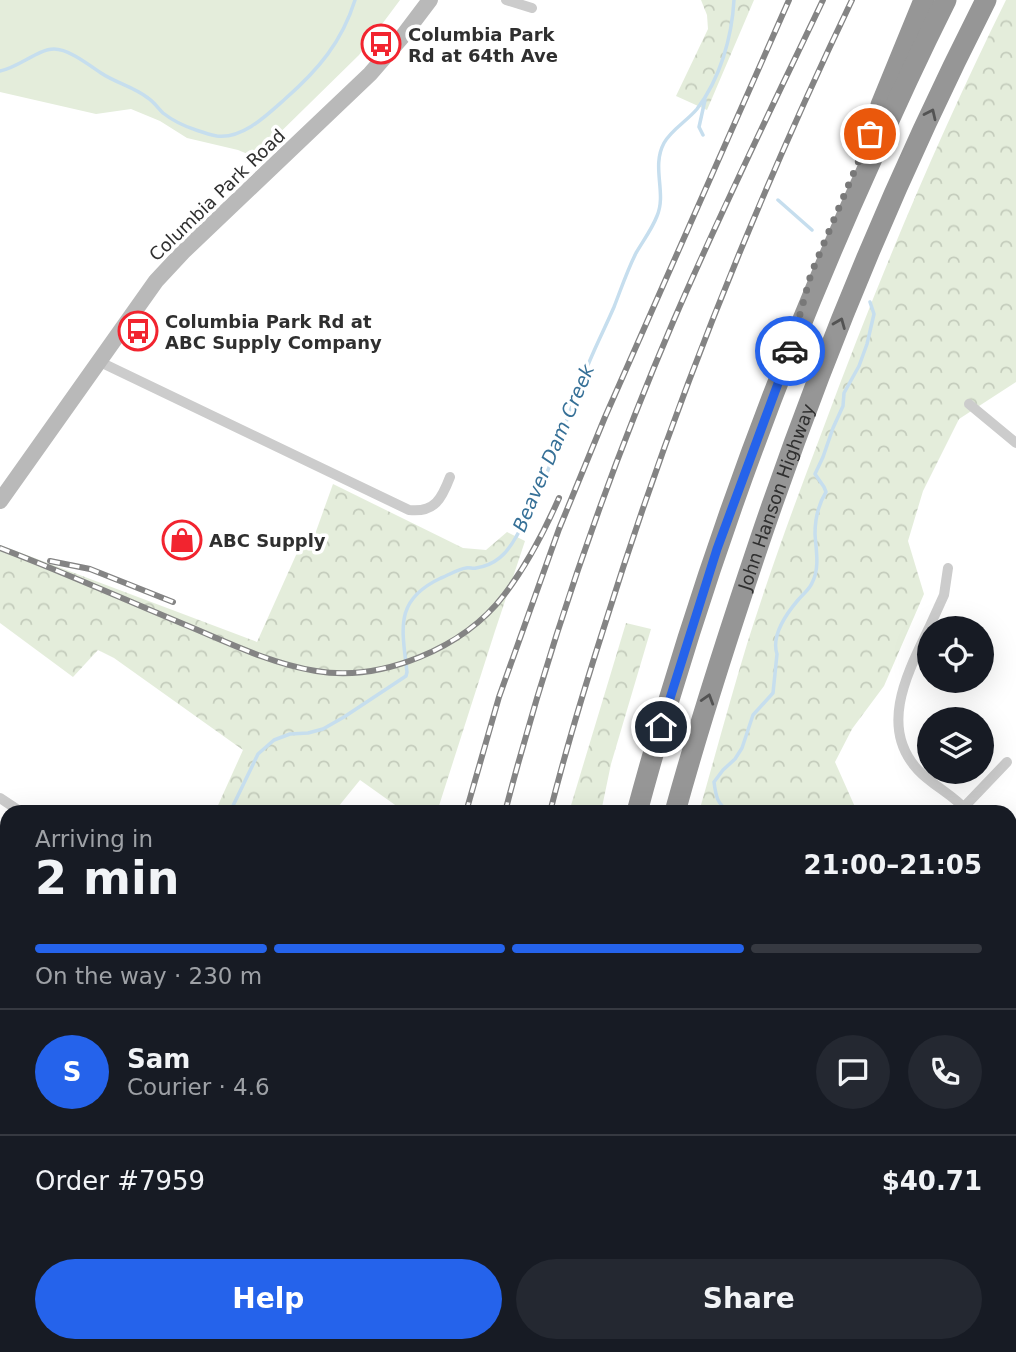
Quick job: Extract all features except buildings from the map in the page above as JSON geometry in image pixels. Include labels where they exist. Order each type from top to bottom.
[{"type":"highway","points":[[789,354],[811,274],[924,0]]},
{"type":"highway","name":"John Hanson Highway","points":[[639,805],[717,549],[789,354],[853,200],[947,0]]},
{"type":"highway","name":"John Hanson Highway","points":[[678,805],[745,582],[805,413],[891,202],[986,0]]},
{"type":"street","name":"Columbia Park Road","points":[[0,500],[140,302],[171,264],[370,74],[430,0]]},
{"type":"street","points":[[506,0],[532,8]]},
{"type":"street","points":[[99,361],[409,510],[425,510],[435,504],[444,493],[450,477]]},
{"type":"street","points":[[968,404],[1016,443]]},
{"type":"street","points":[[935,616],[944,596],[948,568]]},
{"type":"street","points":[[917,655],[903,687],[899,711],[900,733],[909,758],[919,770],[961,805]]},
{"type":"street","points":[[969,805],[1007,762]]},
{"type":"green space","points":[[0,0],[400,0],[359,55],[255,157],[238,150],[187,138],[160,121],[131,109],[96,114],[0,92]]},
{"type":"green space","points":[[701,0],[754,0],[707,110],[676,96],[708,29],[707,15]]},
{"type":"green space","points":[[1006,0],[1016,0],[1016,382],[959,419],[923,491],[908,541],[924,594],[884,686],[852,729],[835,762],[854,805],[701,805],[756,617],[793,509],[886,266]]},
{"type":"green space","points":[[333,484],[463,548],[486,550],[507,532],[525,541],[439,805],[395,805],[360,780],[340,805],[218,805],[243,750],[114,658],[98,650],[73,677],[0,623],[0,545],[257,642],[305,535],[314,537]]},
{"type":"green space","points":[[626,623],[651,629],[611,764],[602,805],[571,805]]},
{"type":"waterway","points":[[0,71],[41,52],[60,50],[143,94],[163,113],[179,123],[212,135],[227,136],[254,125],[308,77],[336,42],[355,0]]},
{"type":"waterway","name":"Beaver Dam Creek","points":[[233,805],[258,754],[274,740],[290,734],[323,729],[406,676],[404,617],[415,596],[441,578],[495,561],[513,543],[546,476],[589,362],[630,266],[657,216],[660,207],[660,152],[671,134],[697,109],[718,71],[731,28],[734,0]]},
{"type":"waterway","points":[[703,135],[699,127],[705,100]]},
{"type":"waterway","points":[[778,200],[812,230]]},
{"type":"waterway","points":[[721,805],[714,782],[735,759],[742,748],[753,715],[773,693],[778,632],[789,611],[809,588],[816,571],[816,523],[826,492],[815,474],[843,406],[844,393],[859,366],[867,344],[874,314],[870,302]]},
{"type":"railway","points":[[468,805],[499,697],[559,529],[605,417],[789,0]]},
{"type":"railway","points":[[507,805],[540,687],[624,442],[691,281],[823,0]]},
{"type":"railway","points":[[552,805],[605,624],[687,386],[749,230],[852,0]]},
{"type":"railway","points":[[0,548],[264,657],[316,671],[368,671],[420,657],[467,631],[487,614],[528,560],[559,498]]},
{"type":"railway","points":[[50,561],[90,569],[173,602]]},
{"type":"way so far","points":[[790,351],[811,274],[870,134]]},
{"type":"place","name":"Columbia Park Rd at 64th Ave","points":[[381,44]]},
{"type":"place","name":"Columbia Park Rd at ABC Supply Company","points":[[138,331]]},
{"type":"place","name":"ABC Supply","points":[[182,540]]},
{"type":"route","points":[[661,727],[717,549],[790,351]]}]
